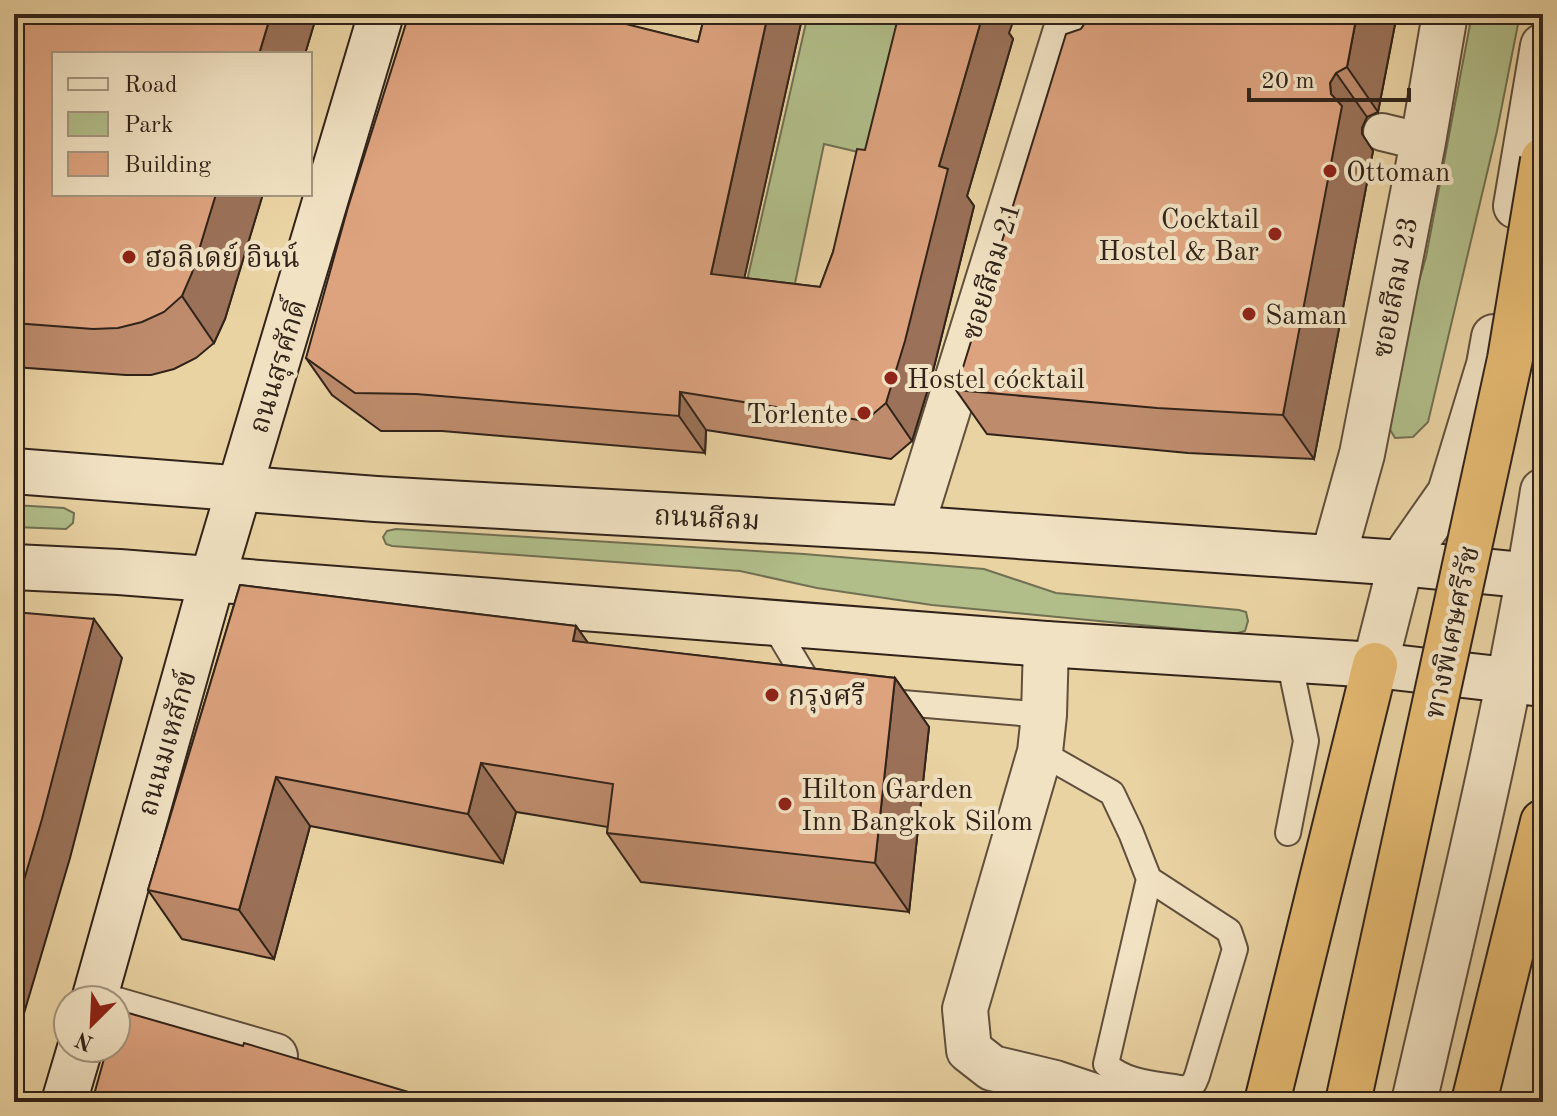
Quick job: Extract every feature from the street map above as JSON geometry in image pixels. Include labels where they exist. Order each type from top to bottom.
[{"type":"highway","name":"ทางพิเศษศรีรัช","points":[[1348,1102],[1510,359],[1543,160]]},
{"type":"highway","points":[[1267,1102],[1375,665]]},
{"type":"highway","points":[[1474,1102],[1543,822]]},
{"type":"main road","name":"ถนนสุรศักดิ์","points":[[240,487],[381,14]]},
{"type":"main road","name":"ซอยสีลม 23","points":[[1333,558],[1362,454],[1402,137],[1445,14]]},
{"type":"main road","name":"ซอยสีลม 21","points":[[911,528],[1076,40]]},
{"type":"main road","points":[[1375,665],[1401,563],[1450,493],[1489,365],[1543,46]]},
{"type":"main road","name":"ถนนสีลม","points":[[14,471],[376,499],[911,528],[1401,563],[1537,576]]},
{"type":"main road","name":"ถนนมเหสักข์","points":[[98,984],[240,487]]},
{"type":"main road","points":[[1414,1102],[1526,683],[1543,491]]},
{"type":"main road","points":[[14,567],[1046,644],[1375,665],[1526,683]]},
{"type":"main road","points":[[1046,644],[1042,734],[965,1009],[969,1050],[992,1068],[1055,1083],[1112,1102]]},
{"type":"main road","points":[[132,1015],[309,1066]]},
{"type":"main road","points":[[64,1102],[75,1064]]},
{"type":"lane","points":[[772,622],[816,695],[831,696]]},
{"type":"lane","points":[[1288,833],[1306,741],[1289,660]]},
{"type":"lane","points":[[861,699],[1042,734],[1112,793],[1149,879],[1106,1064],[1115,1074],[1186,1089],[1197,1076],[1235,949],[1229,931],[1149,879]]},
{"type":"green space","points":[[808,14],[929,14],[892,160],[824,144],[789,312],[741,307]]},
{"type":"green space","points":[[1472,14],[1520,14],[1497,131],[1428,422],[1413,437],[1395,438],[1381,414],[1426,257]]},
{"type":"green space","points":[[14,505],[64,508],[74,513],[73,523],[66,529],[14,527]]},
{"type":"green space","points":[[396,529],[804,554],[984,569],[1056,593],[1239,610],[1246,612],[1248,621],[1245,631],[1234,634],[932,605],[817,588],[740,571],[386,544],[383,537],[387,531]]},
{"type":"building","name":"ฮอลิเดย์ อินน์","points":[[14,14],[271,14],[260,52],[52,52],[52,196],[215,196],[182,296],[164,312],[118,328],[14,323]]},
{"type":"building","points":[[409,14],[599,14],[598,17],[698,42],[705,14],[768,14],[711,274],[820,287],[833,252],[857,149],[865,150],[899,14],[983,14],[939,166],[948,169],[905,341],[886,403],[865,421],[680,392],[679,416],[416,394],[355,393],[306,358],[348,207]]},
{"type":"building","points":[[1087,14],[1357,14],[1347,67],[1336,73],[1330,83],[1331,94],[1342,106],[1283,415],[1157,408],[956,390],[1066,34],[1081,29]]},
{"type":"building","points":[[240,585],[576,626],[573,641],[895,678],[875,863],[607,833],[613,784],[481,763],[468,814],[276,777],[239,910],[148,890]]},
{"type":"building","points":[[14,612],[94,619],[14,914]]},
{"type":"building","points":[[132,1014],[243,1046],[244,1043],[442,1102],[92,1102],[103,1064],[132,1064]]},
{"type":"place","name":"Ottoman","points":[[1330,171]]},
{"type":"place","name":"Cocktail Hostel & Bar","points":[[1275,234]]},
{"type":"place","name":"ฮอลิเดย์ อินน์","points":[[129,257]]},
{"type":"place","name":"Saman","points":[[1249,314]]},
{"type":"place","name":"Hostel cócktail","points":[[891,378]]},
{"type":"place","name":"Torlente","points":[[864,413]]},
{"type":"place","name":"กรุงศรี","points":[[772,695]]},
{"type":"place","name":"Hilton Garden Inn Bangkok Silom","points":[[785,804]]}]
